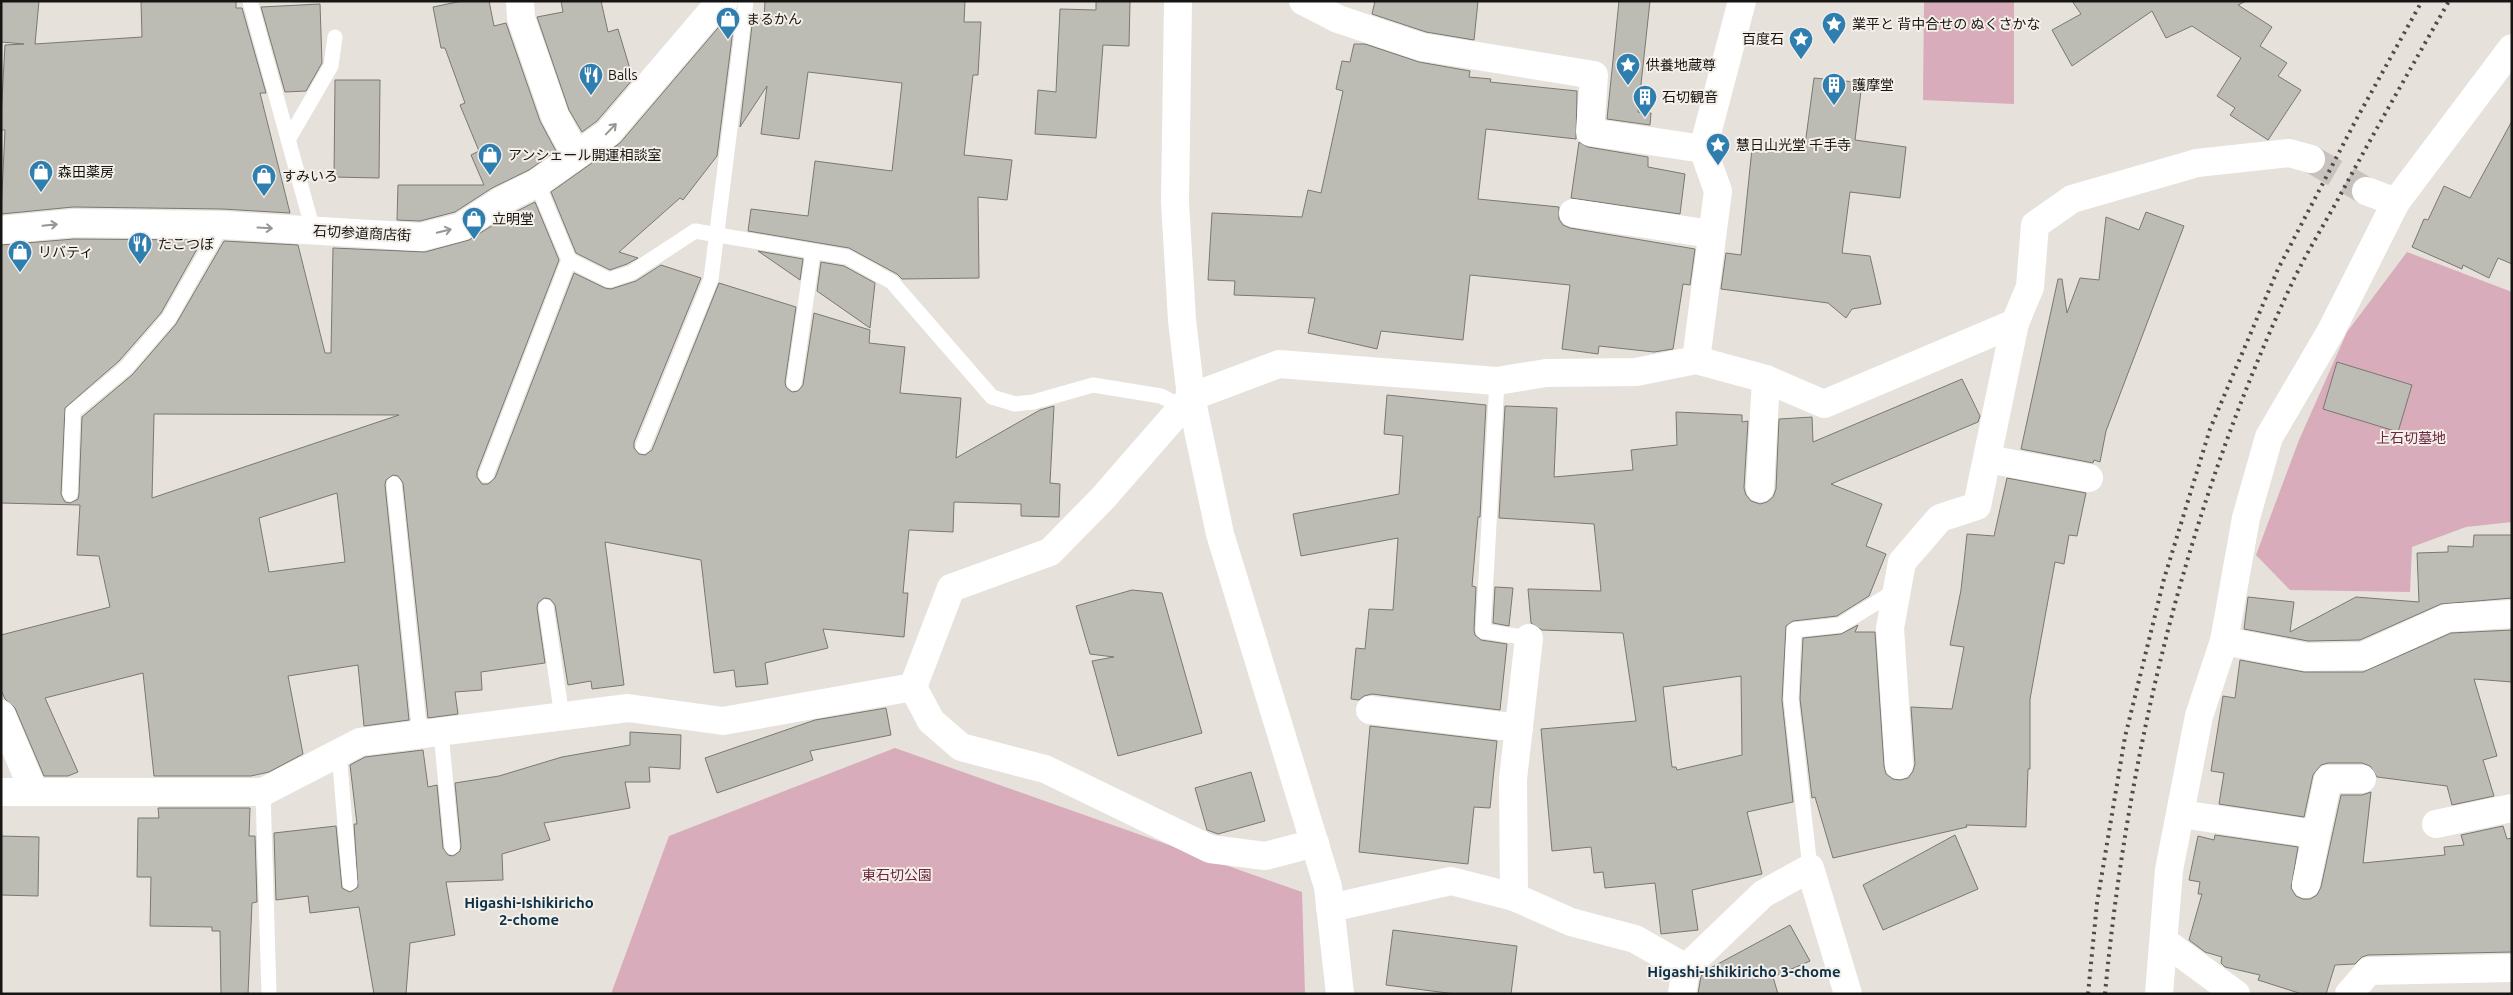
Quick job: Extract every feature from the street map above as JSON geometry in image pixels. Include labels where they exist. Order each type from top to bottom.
[{"type":"street","points":[[520,1],[521,18],[555,116],[576,155]]},
{"type":"street","name":"石切参道商店街","points":[[1,230],[73,223],[222,225],[421,237],[461,227],[501,201],[537,183],[608,133],[712,11],[724,1]]},
{"type":"street","points":[[1178,1],[1175,202],[1186,402],[1220,534],[1328,887],[1340,994]]},
{"type":"street","points":[[1303,1],[1338,19],[1422,47],[1594,75],[1590,132],[1703,149]]},
{"type":"street","points":[[1696,360],[1718,191],[1703,149],[1742,1]]},
{"type":"street","points":[[2159,994],[2169,870],[2199,716],[2224,641],[2246,518],[2269,437],[2331,331],[2396,202],[2512,48]]},
{"type":"street","points":[[1899,765],[1890,628],[1902,562],[1940,518],[1977,506],[2015,323],[2030,287],[2035,225],[2072,200],[2197,163],[2289,153],[2311,159]]},
{"type":"street","points":[[2366,190],[2396,202]]},
{"type":"street","points":[[1573,213],[1711,234]]},
{"type":"street","points":[[1314,843],[1265,856],[1210,848],[1046,769],[961,747],[931,721],[914,687],[951,588],[1050,552],[1103,498],[1186,402],[1280,364],[1497,381],[1546,372],[1636,372],[1696,360],[1766,379],[1824,404],[2015,323]]},
{"type":"street","points":[[1760,488],[1766,379]]},
{"type":"street","points":[[1988,460],[2089,478]]},
{"type":"street","points":[[2224,641],[2307,656],[2362,656],[2447,618],[2512,614]]},
{"type":"street","points":[[1514,897],[1513,779],[1529,638]]},
{"type":"street","points":[[1,792],[263,792],[360,742],[628,708],[723,721],[914,687]]},
{"type":"street","points":[[1370,710],[1519,728]]},
{"type":"street","points":[[1,714],[34,792]]},
{"type":"street","points":[[2306,884],[2328,779],[2362,779]]},
{"type":"street","points":[[2436,824],[2512,808]]},
{"type":"street","points":[[2181,814],[2315,834]]},
{"type":"street","points":[[1330,908],[1450,881],[1514,897],[1571,922],[1635,939],[1684,981],[1763,894],[1810,868],[1848,994]]},
{"type":"street","points":[[2164,942],[2236,994]]},
{"type":"street","points":[[2349,994],[2369,971],[2512,968]]},
{"type":"lane","points":[[250,1],[312,230]]},
{"type":"lane","points":[[642,446],[711,279],[746,1]]},
{"type":"lane","points":[[288,140],[331,66],[334,37]]},
{"type":"lane","points":[[537,183],[569,260],[609,280],[631,273],[695,231],[812,252],[847,256],[892,282],[992,397],[1015,404],[1033,402],[1093,385],[1186,402]]},
{"type":"lane","points":[[70,494],[73,412],[126,368],[169,318],[222,225]]},
{"type":"lane","points":[[794,383],[812,252]]},
{"type":"lane","points":[[486,474],[569,260]]},
{"type":"lane","points":[[1497,381],[1483,631],[1529,638]]},
{"type":"lane","points":[[394,484],[431,734],[452,847]]},
{"type":"lane","points":[[1810,868],[1790,699],[1794,630],[1840,625],[1897,590]]},
{"type":"lane","points":[[546,606],[562,717]]},
{"type":"lane","points":[[338,753],[350,883]]},
{"type":"lane","points":[[263,792],[269,994]]},
{"type":"green space","points":[[1924,1],[2014,1],[2014,104],[1923,100]]},
{"type":"green space","name":"上石切墓地","points":[[2407,252],[2512,292],[2512,522],[2466,527],[2412,547],[2410,592],[2290,590],[2256,555],[2299,440],[2347,332]]},
{"type":"green space","name":"東石切公園","points":[[895,748],[1302,892],[1305,994],[611,994],[669,836]]},
{"type":"building","points":[[1,1],[39,1],[35,44],[142,37],[141,1],[236,1],[236,8],[242,8],[266,93],[260,93],[290,213],[222,209],[73,207],[1,214],[5,130],[1,130],[1,118],[5,45],[24,44],[1,42]]},
{"type":"building","points":[[462,1],[489,1],[494,26],[506,23],[540,121],[556,151],[529,170],[492,188],[455,212],[420,221],[397,220],[398,185],[484,185],[471,155],[479,151],[460,105],[465,103],[445,48],[441,48],[433,7]]},
{"type":"building","points":[[561,1],[601,1],[608,32],[618,29],[633,79],[597,121],[582,132],[569,110],[537,17],[563,12]]},
{"type":"building","points":[[765,1],[965,1],[964,22],[981,22],[978,75],[973,75],[964,155],[1012,160],[1007,200],[978,197],[979,278],[902,279],[897,274],[849,248],[748,231],[751,209],[808,216],[815,161],[892,171],[902,83],[808,72],[799,139],[761,134],[767,86],[740,127],[753,17],[764,19]]},
{"type":"building","points":[[1096,1],[1130,1],[1129,46],[1103,45],[1096,138],[1035,134],[1038,90],[1056,92],[1060,9],[1096,10]]},
{"type":"building","points":[[1375,1],[1478,1],[1474,40],[1426,32],[1372,14]]},
{"type":"building","points":[[1619,1],[1650,1],[1638,112],[1651,113],[1650,125],[1607,119]]},
{"type":"building","points":[[2072,1],[2246,1],[2238,5],[2272,27],[2260,46],[2287,63],[2278,76],[2301,90],[2268,140],[2230,115],[2235,108],[2217,96],[2241,58],[2192,26],[2166,38],[2152,11],[2072,66],[2052,30],[2081,14]]},
{"type":"building","points":[[320,4],[322,63],[306,91],[285,92],[261,7]]},
{"type":"building","points":[[735,14],[717,156],[683,200],[680,198],[619,252],[638,258],[610,270],[576,253],[551,192],[620,143],[723,22]]},
{"type":"building","points":[[1354,44],[1365,44],[1419,62],[1470,71],[1469,77],[1491,79],[1490,82],[1577,91],[1576,139],[1486,129],[1478,199],[1559,207],[1559,219],[1563,225],[1570,228],[1695,249],[1690,285],[1683,284],[1673,349],[1654,352],[1599,346],[1598,354],[1562,349],[1570,285],[1470,275],[1463,340],[1381,331],[1377,349],[1308,333],[1315,298],[1234,295],[1235,281],[1208,280],[1212,213],[1302,217],[1308,190],[1321,193],[1343,91],[1336,89],[1342,61],[1350,62]]},
{"type":"building","points":[[1814,78],[1855,82],[1854,90],[1861,91],[1855,140],[1906,147],[1900,198],[1850,192],[1842,253],[1870,256],[1881,304],[1852,309],[1846,318],[1828,303],[1721,289],[1726,253],[1741,255],[1753,139],[1805,145]]},
{"type":"building","points":[[335,80],[380,80],[379,178],[334,177]]},
{"type":"building","points":[[2512,121],[2512,264],[2498,258],[2489,278],[2463,265],[2462,269],[2412,247],[2424,219],[2428,220],[2444,186],[2470,198]]},
{"type":"building","points":[[1579,142],[1588,147],[1648,157],[1648,167],[1685,174],[1680,214],[1571,198]]},
{"type":"building","points":[[535,202],[559,260],[477,472],[477,477],[482,484],[488,484],[495,478],[574,273],[611,289],[636,281],[661,265],[701,278],[634,442],[634,448],[639,454],[645,455],[652,450],[719,283],[796,307],[785,382],[786,387],[792,392],[798,391],[803,385],[814,313],[870,330],[869,343],[905,347],[900,393],[961,398],[956,458],[1040,410],[1054,406],[1050,483],[1060,484],[1059,517],[1021,516],[1021,504],[954,502],[953,532],[909,530],[903,593],[908,593],[904,637],[823,629],[828,648],[765,663],[768,684],[736,687],[734,670],[714,673],[701,560],[605,542],[624,685],[592,689],[591,681],[568,685],[555,605],[550,599],[544,598],[538,603],[537,608],[545,663],[481,672],[482,690],[455,692],[458,714],[428,718],[403,483],[398,476],[393,475],[386,480],[385,485],[409,720],[364,726],[358,665],[288,676],[303,754],[269,772],[251,776],[154,776],[143,673],[45,698],[78,772],[68,776],[44,776],[15,708],[5,699],[1,690],[1,635],[110,607],[99,556],[77,555],[80,505],[1,503],[1,245],[74,239],[202,240],[161,313],[119,361],[65,408],[61,494],[65,502],[70,503],[78,499],[79,494],[82,417],[132,375],[176,324],[224,241],[298,245],[325,353],[331,353],[333,248],[425,252],[469,240],[509,215]],"holes":[[[154,414],[399,415],[152,498]],[[337,493],[345,562],[269,572],[259,518]]]},
{"type":"building","points":[[2146,212],[2184,226],[2106,431],[2100,462],[2094,460],[2093,463],[2021,449],[2058,279],[2062,279],[2067,313],[2080,278],[2099,280],[2106,217],[2139,230]]},
{"type":"building","points":[[758,251],[803,259],[800,280]]},
{"type":"building","points":[[821,262],[844,266],[875,283],[870,328],[817,291]]},
{"type":"building","points":[[2337,362],[2412,385],[2398,432],[2323,409]]},
{"type":"building","points":[[1962,379],[1980,416],[1978,422],[1831,484],[1882,504],[1866,546],[1886,554],[1869,596],[1837,616],[1793,621],[1786,626],[1782,700],[1793,802],[1747,812],[1762,874],[1692,890],[1698,930],[1661,934],[1655,883],[1605,888],[1603,872],[1594,873],[1591,847],[1552,851],[1541,729],[1636,721],[1623,633],[1542,630],[1531,623],[1528,589],[1601,591],[1594,524],[1499,518],[1505,406],[1557,408],[1554,477],[1633,470],[1631,450],[1677,445],[1676,412],[1742,415],[1742,422],[1748,421],[1744,488],[1746,495],[1751,501],[1760,504],[1767,502],[1773,497],[1776,489],[1779,419],[1812,417],[1813,442]],"holes":[[[1741,676],[1742,755],[1677,770],[1676,767],[1672,767],[1663,687]]]},
{"type":"building","points":[[1387,395],[1486,405],[1480,517],[1478,517],[1472,586],[1476,587],[1474,630],[1475,635],[1481,640],[1507,644],[1500,710],[1372,694],[1364,696],[1359,700],[1351,699],[1356,648],[1365,649],[1369,609],[1393,610],[1398,538],[1301,556],[1293,514],[1399,494],[1403,436],[1384,434]]},
{"type":"building","points":[[2007,478],[2086,493],[2077,536],[2069,535],[2064,564],[2055,562],[2030,699],[2030,769],[2028,769],[2026,827],[1966,825],[1967,827],[1833,858],[1815,797],[1812,798],[1800,699],[1803,638],[1841,634],[1858,625],[1855,632],[1875,632],[1884,766],[1886,774],[1893,779],[1908,778],[1915,764],[1911,707],[1952,709],[1964,647],[1950,645],[1961,590],[1967,534],[1994,536]]},
{"type":"building","points":[[2474,535],[2512,535],[2512,598],[2441,604],[2360,640],[2308,641],[2244,629],[2248,597],[2294,602],[2290,632],[2356,597],[2419,602],[2417,553],[2448,552],[2448,546],[2473,547]]},
{"type":"building","points":[[1495,587],[1513,588],[1509,626],[1493,623]]},
{"type":"building","points":[[1132,590],[1162,593],[1202,733],[1118,756],[1092,661],[1114,657],[1090,654],[1076,606]]},
{"type":"building","points":[[2512,630],[2512,682],[2474,679],[2497,756],[2483,760],[2494,796],[2452,805],[2447,786],[2377,777],[2370,766],[2362,763],[2328,763],[2321,765],[2313,775],[2304,817],[2219,804],[2224,773],[2211,771],[2223,696],[2235,698],[2240,660],[2304,672],[2363,672],[2451,633]]},
{"type":"building","points":[[886,708],[891,735],[810,751],[813,760],[717,793],[705,758],[815,720]]},
{"type":"building","points":[[1370,726],[1497,741],[1490,808],[1474,807],[1468,864],[1359,852]]},
{"type":"building","points":[[630,732],[681,735],[680,769],[649,767],[650,782],[625,782],[630,808],[544,823],[550,840],[502,854],[503,880],[446,882],[455,935],[410,943],[406,994],[374,994],[359,907],[310,913],[308,896],[276,900],[274,833],[336,826],[342,888],[350,892],[358,887],[354,824],[357,824],[350,765],[365,757],[423,750],[428,787],[437,785],[443,848],[448,855],[453,856],[460,851],[461,846],[455,783],[499,776],[562,757],[630,745]]},
{"type":"building","points":[[1251,772],[1265,821],[1218,834],[1207,830],[1195,788]]},
{"type":"building","points":[[2371,792],[2363,863],[2445,855],[2444,847],[2464,845],[2461,835],[2503,826],[2507,839],[2512,838],[2512,952],[2368,955],[2362,957],[2355,964],[2335,965],[2326,994],[2302,994],[2258,980],[2260,975],[2225,967],[2221,963],[2222,957],[2205,952],[2189,940],[2202,894],[2198,894],[2200,882],[2189,880],[2198,836],[2214,840],[2215,835],[2298,847],[2291,888],[2296,896],[2310,899],[2317,895],[2321,887],[2341,795],[2362,795]]},
{"type":"building","points":[[158,808],[250,808],[249,836],[255,836],[257,902],[252,903],[248,994],[221,994],[220,931],[212,931],[212,927],[150,926],[151,877],[137,877],[138,818],[159,818]]},
{"type":"building","points":[[1955,835],[1978,889],[1883,930],[1863,885]]},
{"type":"building","points":[[1,836],[39,837],[38,896],[1,895]]},
{"type":"building","points":[[1790,925],[1810,961],[1773,977],[1778,994],[1698,994],[1701,976],[1705,971]]},
{"type":"building","points":[[1393,930],[1517,946],[1511,994],[1455,994],[1386,985]]},
{"type":"tunnel","points":[[2311,159],[2366,191]]},
{"type":"railway","points":[[2088,994],[2097,903],[2125,737],[2164,579],[2210,429],[2278,269],[2356,120],[2422,1]]},
{"type":"railway","points":[[2105,994],[2115,902],[2129,811],[2147,720],[2168,629],[2193,540],[2223,452],[2256,366],[2298,271],[2449,1]]},
{"type":"place","name":"まるかん","points":[[728,40]]},
{"type":"place","name":"業平と 背中合せの ぬくさかな","points":[[1834,45]]},
{"type":"place","name":"百度石","points":[[1801,60]]},
{"type":"place","name":"供養地蔵尊","points":[[1628,86]]},
{"type":"place","name":"Balls","points":[[591,96]]},
{"type":"place","name":"護摩堂","points":[[1834,106]]},
{"type":"place","name":"石切観音","points":[[1645,118]]},
{"type":"place","name":"慧日山光堂 千手寺","points":[[1718,166]]},
{"type":"place","name":"アンシェール開運相談室","points":[[490,176]]},
{"type":"place","name":"森田薬房","points":[[41,193]]},
{"type":"place","name":"すみいろ","points":[[264,197]]},
{"type":"place","name":"立明堂","points":[[474,240]]},
{"type":"place","name":"たこつぼ","points":[[140,265]]},
{"type":"place","name":"リバティ","points":[[20,273]]},
{"type":"district","name":"Higashi-Ishikiricho 2-chome","points":[[529,912]]},
{"type":"district","name":"Higashi-Ishikiricho 3-chome","points":[[1744,972]]}]
